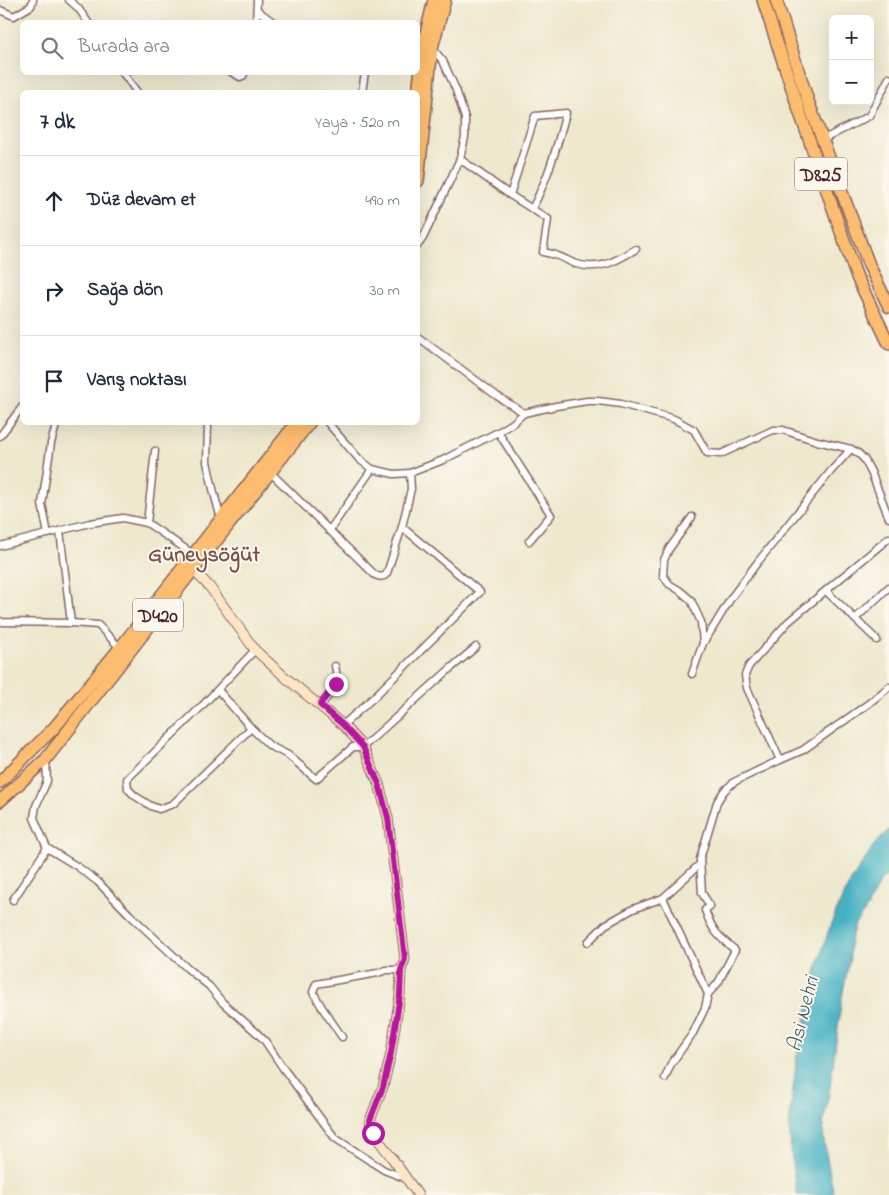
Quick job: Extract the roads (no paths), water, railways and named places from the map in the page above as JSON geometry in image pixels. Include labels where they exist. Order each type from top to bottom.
[{"type":"highway","points":[[420,57],[434,0]]},
{"type":"highway","points":[[420,162],[432,48],[445,0]]},
{"type":"highway","name":"D825","points":[[763,0],[856,275],[889,344]]},
{"type":"highway","name":"D825","points":[[776,0],[822,140],[869,265],[889,307]]},
{"type":"highway","points":[[418,90],[419,75]]},
{"type":"highway","name":"D420","points":[[0,782],[54,728],[120,648],[296,425]]},
{"type":"highway","name":"D420","points":[[0,801],[46,759],[308,425]]},
{"type":"street","points":[[0,10],[14,16],[31,6],[33,0]]},
{"type":"street","points":[[69,0],[87,20]]},
{"type":"street","points":[[256,20],[257,0]]},
{"type":"street","points":[[256,10],[270,20]]},
{"type":"street","points":[[420,242],[460,159],[465,137],[465,118],[456,90],[443,61],[432,48]]},
{"type":"street","points":[[124,75],[136,90]]},
{"type":"street","points":[[362,90],[364,75]]},
{"type":"street","points":[[822,140],[869,116],[889,78]]},
{"type":"street","points":[[510,195],[535,116],[566,113],[556,153],[542,190],[532,209]]},
{"type":"street","points":[[460,159],[510,195],[548,219],[543,252],[558,256],[574,264],[598,266],[611,263],[636,249]]},
{"type":"street","points":[[420,338],[497,396],[524,413]]},
{"type":"street","points":[[330,425],[359,459],[372,469],[394,474],[410,473],[443,460],[498,432],[513,423],[524,413],[556,406],[598,401],[621,404],[674,419],[694,430],[707,453],[721,454],[773,430],[783,430],[851,449],[858,453],[864,459],[871,472],[889,518]]},
{"type":"street","points":[[0,436],[20,410]]},
{"type":"street","points":[[48,534],[42,504],[51,443],[56,425]]},
{"type":"street","points":[[208,425],[207,462],[221,518]]},
{"type":"street","points":[[498,432],[551,515],[529,541]]},
{"type":"street","points":[[702,644],[712,632],[731,598],[757,563],[851,449]]},
{"type":"street","points":[[146,523],[155,451]]},
{"type":"street","points":[[329,531],[372,469]]},
{"type":"street","points":[[271,473],[375,575],[384,577],[402,527],[411,489],[410,473]]},
{"type":"street","points":[[692,517],[669,549],[664,560],[663,575],[669,584],[691,600],[701,622],[702,644],[692,674]]},
{"type":"street","points":[[0,546],[60,530],[123,518],[146,523],[193,554]]},
{"type":"street","points":[[343,725],[373,698],[480,592],[402,527]]},
{"type":"street","points":[[60,530],[71,623]]},
{"type":"street","points":[[780,760],[747,688],[745,675],[749,666],[788,622],[889,538]]},
{"type":"street","points":[[193,570],[209,586],[255,650],[343,725],[363,747],[379,784],[388,818],[405,959],[401,970],[400,995],[391,1053],[383,1087],[370,1120],[373,1133],[418,1195]]},
{"type":"street","points":[[855,619],[889,587]]},
{"type":"street","points":[[826,591],[877,640]]},
{"type":"street","points":[[0,621],[98,625],[120,648]]},
{"type":"street","points":[[218,690],[251,728],[270,746],[288,755],[316,780],[353,747],[363,747],[476,647]]},
{"type":"street","points":[[251,728],[173,804],[159,809],[135,796],[128,789],[127,780],[218,690],[255,650]]},
{"type":"street","points":[[320,705],[336,686],[337,675],[335,666]]},
{"type":"street","points":[[665,1078],[671,1064],[693,1033],[705,1008],[708,994],[718,983],[735,950],[720,937],[710,924],[705,910],[710,906],[702,893],[700,859],[717,802],[724,791],[734,782],[803,750],[889,687]]},
{"type":"street","points":[[46,759],[47,781],[36,806],[34,818],[47,848],[98,882],[130,915],[209,986],[223,1003],[256,1032],[335,1138],[384,1170],[406,1179]]},
{"type":"street","points":[[13,900],[47,848]]},
{"type":"street","points":[[588,942],[605,925],[632,909],[663,898],[700,864]]},
{"type":"street","points":[[663,898],[708,994]]},
{"type":"street","points":[[342,1037],[313,992],[316,984],[386,970],[401,970]]},
{"type":"water","points":[[889,829],[889,874],[880,881],[867,908],[855,924],[850,942],[850,957],[842,997],[829,1095],[823,1125],[824,1142],[834,1195],[797,1195],[789,1124],[797,1055],[818,965],[828,932],[851,881],[873,846]]},
{"type":"district","name":"Güneysöğüt","points":[[204,553]]},
{"type":"water label","name":"Asi Nehri","points":[[802,1014]]}]
